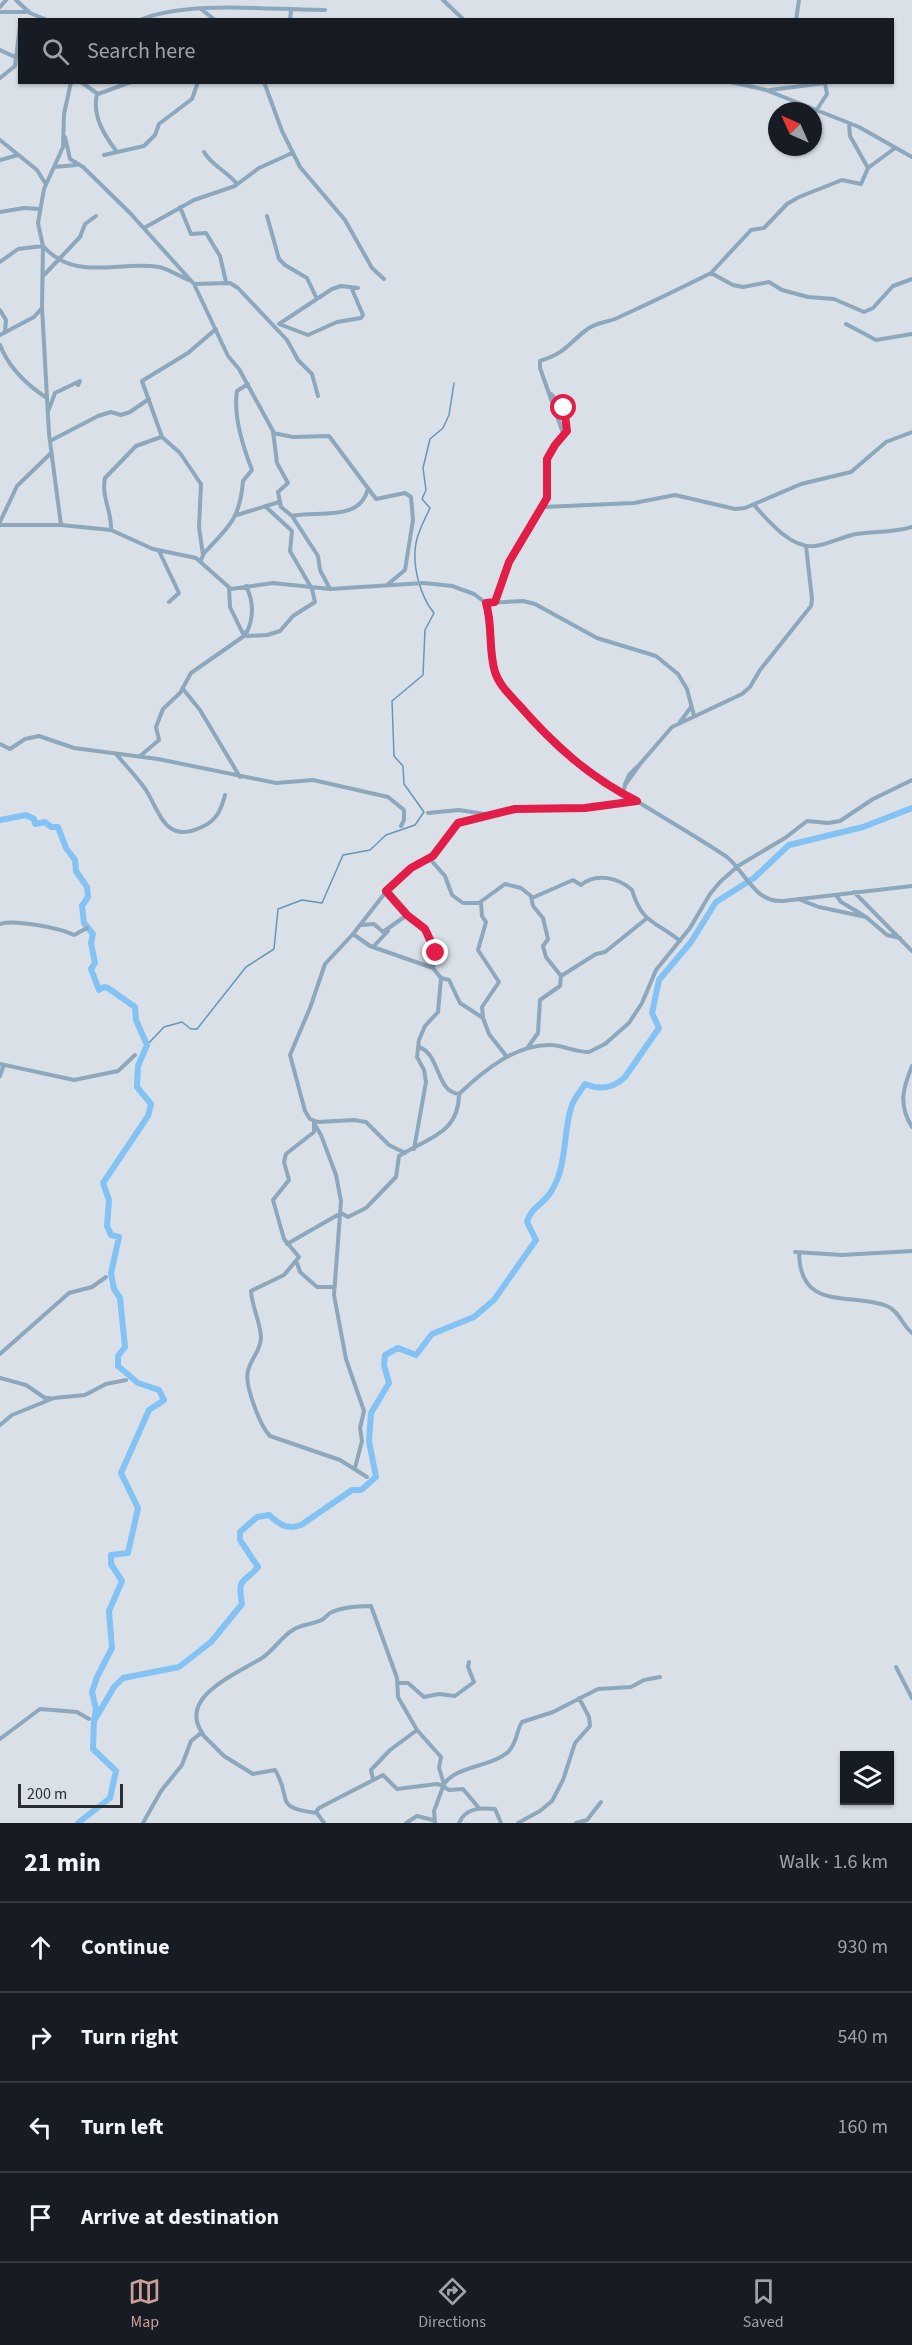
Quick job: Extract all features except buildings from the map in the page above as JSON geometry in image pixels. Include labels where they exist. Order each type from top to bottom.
[{"type":"street","points":[[0,7],[6,0]]},
{"type":"street","points":[[16,0],[27,12]]},
{"type":"street","points":[[443,0],[462,18]]},
{"type":"street","points":[[797,18],[800,7],[799,0]]},
{"type":"street","points":[[144,18],[160,11],[252,6],[291,10],[325,10]]},
{"type":"street","points":[[200,9],[212,18]]},
{"type":"street","points":[[290,18],[291,10]]},
{"type":"street","points":[[0,12],[27,12],[42,18]]},
{"type":"street","points":[[23,18],[27,12]]},
{"type":"street","points":[[0,50],[17,57],[14,69],[0,78]]},
{"type":"street","points":[[71,84],[64,114],[65,136],[70,158],[144,228],[171,256],[189,280]]},
{"type":"street","points":[[84,84],[97,94]]},
{"type":"street","points":[[97,94],[125,84]]},
{"type":"street","points":[[104,155],[144,146],[155,135],[159,124],[192,99],[197,84]]},
{"type":"street","points":[[265,84],[292,153],[306,176],[345,220],[372,268],[384,279]]},
{"type":"street","points":[[740,84],[766,90],[793,102]]},
{"type":"street","points":[[766,90],[817,84]]},
{"type":"street","points":[[822,102],[827,94],[825,84]]},
{"type":"street","points":[[97,94],[95,107],[105,137],[117,152]]},
{"type":"street","points":[[822,114],[849,123],[912,157]]},
{"type":"street","points":[[849,123],[850,136],[868,168]]},
{"type":"street","points":[[61,525],[50,441],[42,307],[43,246],[38,223],[45,184],[65,136]]},
{"type":"street","points":[[0,140],[37,170],[45,184]]},
{"type":"street","points":[[495,602],[512,556],[532,520],[543,507],[549,490],[547,459],[563,430],[540,368],[540,361],[562,353],[592,326],[612,320],[653,300],[670,295],[711,273],[750,231],[764,228],[794,200],[842,180],[861,184],[868,168],[895,148]]},
{"type":"street","points":[[204,152],[211,163],[226,171],[237,184]]},
{"type":"street","points":[[144,228],[180,207],[237,184],[259,168],[292,153]]},
{"type":"street","points":[[0,160],[18,155]]},
{"type":"street","points":[[54,167],[80,165]]},
{"type":"street","points":[[180,207],[191,234],[206,233],[215,247],[226,283]]},
{"type":"street","points":[[0,212],[24,208],[40,209]]},
{"type":"street","points":[[43,276],[83,234],[85,224],[96,216]]},
{"type":"street","points":[[267,216],[279,258],[285,265],[307,278],[317,299]]},
{"type":"street","points":[[43,246],[58,261],[101,269],[159,266],[194,284],[228,356],[248,384],[273,433],[277,463],[288,483],[278,492],[279,502],[292,516],[318,556],[320,570],[330,589]]},
{"type":"street","points":[[0,262],[18,249],[43,246]]},
{"type":"street","points":[[711,273],[733,285],[743,286],[769,282],[782,290],[808,297],[834,299],[864,312],[873,308],[893,286],[912,279]]},
{"type":"street","points":[[194,284],[234,284],[277,325],[298,360],[312,374],[318,396]]},
{"type":"street","points":[[277,325],[308,335],[337,322],[361,318],[363,315],[351,287]]},
{"type":"street","points":[[277,325],[332,289],[358,288]]},
{"type":"street","points":[[2,334],[34,317],[42,307]]},
{"type":"street","points":[[0,310],[6,320],[2,334]]},
{"type":"street","points":[[34,317],[43,321]]},
{"type":"street","points":[[846,324],[876,340],[912,334]]},
{"type":"street","points":[[203,555],[199,527],[201,484],[180,453],[161,436],[144,378],[188,353],[216,329]]},
{"type":"street","points":[[0,345],[9,362],[29,386],[48,398]]},
{"type":"street","points":[[48,413],[56,393],[79,381],[78,385]]},
{"type":"street","points":[[236,516],[238,503],[243,495],[243,480],[252,470],[243,446],[236,403],[237,391],[248,384]]},
{"type":"street","points":[[550,392],[564,408],[568,426],[565,434],[561,435]]},
{"type":"street","points":[[50,441],[98,416],[111,412],[121,415],[130,412],[149,399]]},
{"type":"street","points":[[543,507],[634,503],[675,495],[735,509],[755,506],[801,484],[851,471],[886,442],[912,432]]},
{"type":"street","points":[[273,433],[293,437],[331,438],[377,500]]},
{"type":"street","points":[[111,530],[110,515],[104,499],[105,478],[135,447],[161,436]]},
{"type":"street","points":[[51,453],[17,486],[0,524],[61,525],[111,530],[159,550],[201,560],[229,588],[230,607],[245,633]]},
{"type":"street","points":[[362,501],[368,488]]},
{"type":"street","points":[[292,516],[342,513],[362,501],[405,493],[411,497],[413,520],[405,570],[386,586]]},
{"type":"street","points":[[201,560],[236,516],[279,502]]},
{"type":"street","points":[[245,633],[267,635],[281,630],[293,616],[315,603],[312,589],[290,551],[292,531],[265,506]]},
{"type":"street","points":[[755,506],[769,522],[796,543],[806,546],[820,545],[840,537],[891,532],[912,526]]},
{"type":"street","points":[[672,728],[742,694],[750,687],[760,670],[811,606],[809,555],[806,546]]},
{"type":"street","points":[[159,550],[179,593],[169,602]]},
{"type":"street","points":[[229,588],[273,583],[312,589],[424,583],[452,586],[474,594],[486,603],[491,619],[493,662],[501,685],[560,750],[623,794],[716,850],[738,866],[753,886],[768,900],[797,899],[912,886]]},
{"type":"street","points":[[139,757],[159,740],[156,727],[163,709],[183,689],[198,666],[244,637],[253,614],[251,597],[246,586]]},
{"type":"street","points":[[486,603],[523,601],[535,604],[597,638],[656,656],[678,674],[687,689],[694,716]]},
{"type":"street","points":[[183,689],[200,710],[240,777]]},
{"type":"street","points":[[623,794],[629,775],[691,707]]},
{"type":"street","points":[[0,744],[10,749],[25,739],[39,736],[74,748],[139,757],[240,777],[288,784],[310,779],[388,797],[405,810],[401,826]]},
{"type":"street","points":[[115,754],[142,785],[166,824],[175,831],[188,832],[211,823],[221,810],[225,795]]},
{"type":"street","points":[[341,1213],[348,1217],[366,1208],[396,1177],[399,1156],[424,1145],[456,1117],[459,1094],[507,1057],[527,1047],[552,1045],[585,1052],[605,1044],[621,1032],[637,1012],[656,970],[680,941],[710,894],[738,866],[807,821],[828,824],[840,821],[873,799],[912,780]]},
{"type":"street","points":[[355,1468],[362,1441],[360,1428],[364,1411],[346,1359],[335,1287],[341,1213],[337,1179],[321,1135],[303,1107],[290,1052],[310,1008],[325,964],[353,934],[386,891],[411,868],[430,859],[456,825],[486,814],[515,809],[585,808],[637,801]]},
{"type":"street","points":[[428,813],[459,810],[486,814]]},
{"type":"street","points":[[430,859],[445,876],[450,892],[456,900],[465,904],[481,902],[507,884],[521,888],[532,898],[533,906],[543,918],[548,939],[543,946],[544,954],[561,976],[560,986],[540,1000],[538,1033],[527,1047]]},
{"type":"street","points":[[532,898],[573,880],[581,885],[590,879],[609,877],[632,890],[634,899],[646,919],[680,941]]},
{"type":"street","points":[[386,891],[433,940],[436,953],[434,968]]},
{"type":"street","points":[[854,892],[912,951]]},
{"type":"street","points":[[837,895],[841,902],[866,917],[887,935],[900,938]]},
{"type":"street","points":[[797,899],[819,907],[866,917]]},
{"type":"street","points":[[481,902],[486,922],[478,950],[499,982],[482,1007],[483,1018],[489,1034],[507,1057]]},
{"type":"street","points":[[372,947],[407,915]]},
{"type":"street","points":[[0,918],[2,923],[63,930],[74,935],[87,928]]},
{"type":"street","points":[[561,976],[594,955],[605,952],[646,919]]},
{"type":"street","points":[[360,925],[374,924],[383,932],[392,927]]},
{"type":"street","points":[[353,934],[372,947],[434,968],[441,978],[438,1012],[423,1029],[417,1057],[424,1070],[426,1082],[414,1149]]},
{"type":"street","points":[[441,978],[449,980],[462,1006],[483,1018]]},
{"type":"street","points":[[419,1047],[426,1049],[445,1086],[459,1094]]},
{"type":"street","points":[[0,1076],[2,1066],[74,1080],[118,1071],[135,1055]]},
{"type":"street","points":[[912,1066],[902,1097],[905,1114],[912,1126]]},
{"type":"street","points":[[314,1123],[354,1120],[366,1122],[389,1145],[405,1153]]},
{"type":"street","points":[[314,1123],[314,1132],[286,1154],[284,1162],[289,1179],[273,1200],[278,1225],[287,1244],[298,1253],[297,1262],[300,1272],[317,1287],[335,1287]]},
{"type":"street","points":[[287,1244],[341,1213]]},
{"type":"street","points":[[912,1251],[842,1255],[797,1252],[802,1275],[812,1288],[835,1299],[865,1300],[888,1306],[912,1333]]},
{"type":"street","points":[[297,1262],[284,1275],[251,1291],[261,1340],[247,1373],[250,1390],[263,1426],[270,1436],[303,1445],[355,1468],[367,1477]]},
{"type":"street","points":[[0,1354],[69,1293],[92,1287],[106,1277]]},
{"type":"street","points":[[0,1378],[26,1384],[45,1398],[84,1395],[106,1384],[126,1380]]},
{"type":"street","points":[[0,1425],[12,1415],[54,1398]]},
{"type":"street","points":[[317,1813],[301,1812],[286,1803],[275,1770],[253,1774],[224,1756],[203,1734],[197,1718],[198,1706],[206,1693],[264,1657],[292,1630],[320,1621],[344,1609],[373,1607],[376,1625],[399,1683],[398,1697],[417,1730],[440,1754],[439,1768],[444,1785],[449,1790],[463,1789],[480,1808]]},
{"type":"street","points":[[399,1683],[408,1683],[423,1697],[439,1694],[458,1695],[474,1682],[468,1667],[469,1662]]},
{"type":"street","points":[[896,1667],[912,1698]]},
{"type":"street","points":[[406,1823],[417,1816],[434,1822],[436,1804],[444,1785],[455,1773],[484,1766],[507,1753],[516,1739],[522,1722],[553,1712],[598,1689],[631,1687],[644,1680],[660,1677]]},
{"type":"street","points":[[518,1823],[540,1811],[552,1801],[563,1780],[575,1743],[590,1726],[591,1721],[579,1698]]},
{"type":"street","points":[[0,1739],[40,1709],[77,1712],[88,1719]]},
{"type":"street","points":[[373,1779],[371,1770],[417,1730]]},
{"type":"street","points":[[143,1823],[160,1791],[182,1765],[191,1741],[197,1734],[203,1734]]},
{"type":"street","points":[[317,1813],[319,1808],[385,1775],[399,1789],[444,1785]]},
{"type":"street","points":[[576,1823],[587,1820],[601,1802]]},
{"type":"street","points":[[459,1823],[466,1813],[480,1808],[495,1809],[501,1823]]},
{"type":"street","points":[[317,1813],[324,1823]]},
{"type":"waterway","points":[[147,1045],[164,1027],[182,1022],[191,1029],[197,1029],[246,967],[274,949],[278,909],[302,900],[322,903],[343,855],[370,850],[386,835],[415,825],[424,812],[404,784],[403,766],[394,756],[392,701],[423,675],[425,630],[434,613],[421,589],[415,561],[417,539],[430,508],[422,499],[426,490],[423,468],[430,439],[443,428],[449,415],[454,383]]},
{"type":"waterway","points":[[78,1823],[110,1798],[116,1771],[93,1749],[94,1721],[114,1687],[123,1678],[179,1667],[211,1642],[242,1604],[241,1584],[258,1567],[240,1540],[240,1532],[257,1517],[269,1515],[284,1526],[301,1525],[352,1490],[361,1490],[376,1477],[369,1441],[371,1413],[389,1383],[384,1365],[385,1355],[398,1348],[416,1355],[432,1334],[474,1317],[494,1300],[536,1240],[527,1222],[529,1216],[549,1195],[557,1181],[573,1101],[585,1084],[606,1087],[616,1084],[625,1077],[659,1028],[652,1013],[659,980],[691,942],[716,902],[754,878],[789,845],[863,827],[912,808]]},
{"type":"waterway","points":[[0,820],[26,815],[34,819],[35,824],[45,822],[51,827],[58,827],[66,848],[75,860],[76,871],[87,887],[88,897],[82,906],[84,923],[93,934],[91,943],[95,963],[91,969],[99,990],[104,987],[108,988],[135,1007],[136,1020],[147,1045],[138,1066],[137,1087],[151,1104],[148,1116],[103,1183],[109,1200],[107,1226],[111,1235],[119,1237],[111,1273],[114,1289],[120,1298],[125,1347],[118,1356],[118,1366],[138,1383],[159,1390],[164,1400],[149,1410],[121,1473],[138,1508],[128,1553],[111,1555],[111,1564],[122,1581],[109,1611],[112,1648],[92,1692],[96,1709],[94,1721]]},
{"type":"route","points":[[436,953],[433,940],[425,929],[407,915],[386,891],[411,868],[430,859],[458,823],[486,814],[515,809],[585,808],[637,801],[615,790],[560,750],[501,685],[493,662],[491,619],[486,603],[495,602],[509,562],[525,531],[547,498],[549,490],[547,459],[561,435],[567,431],[568,426],[564,408]]}]
